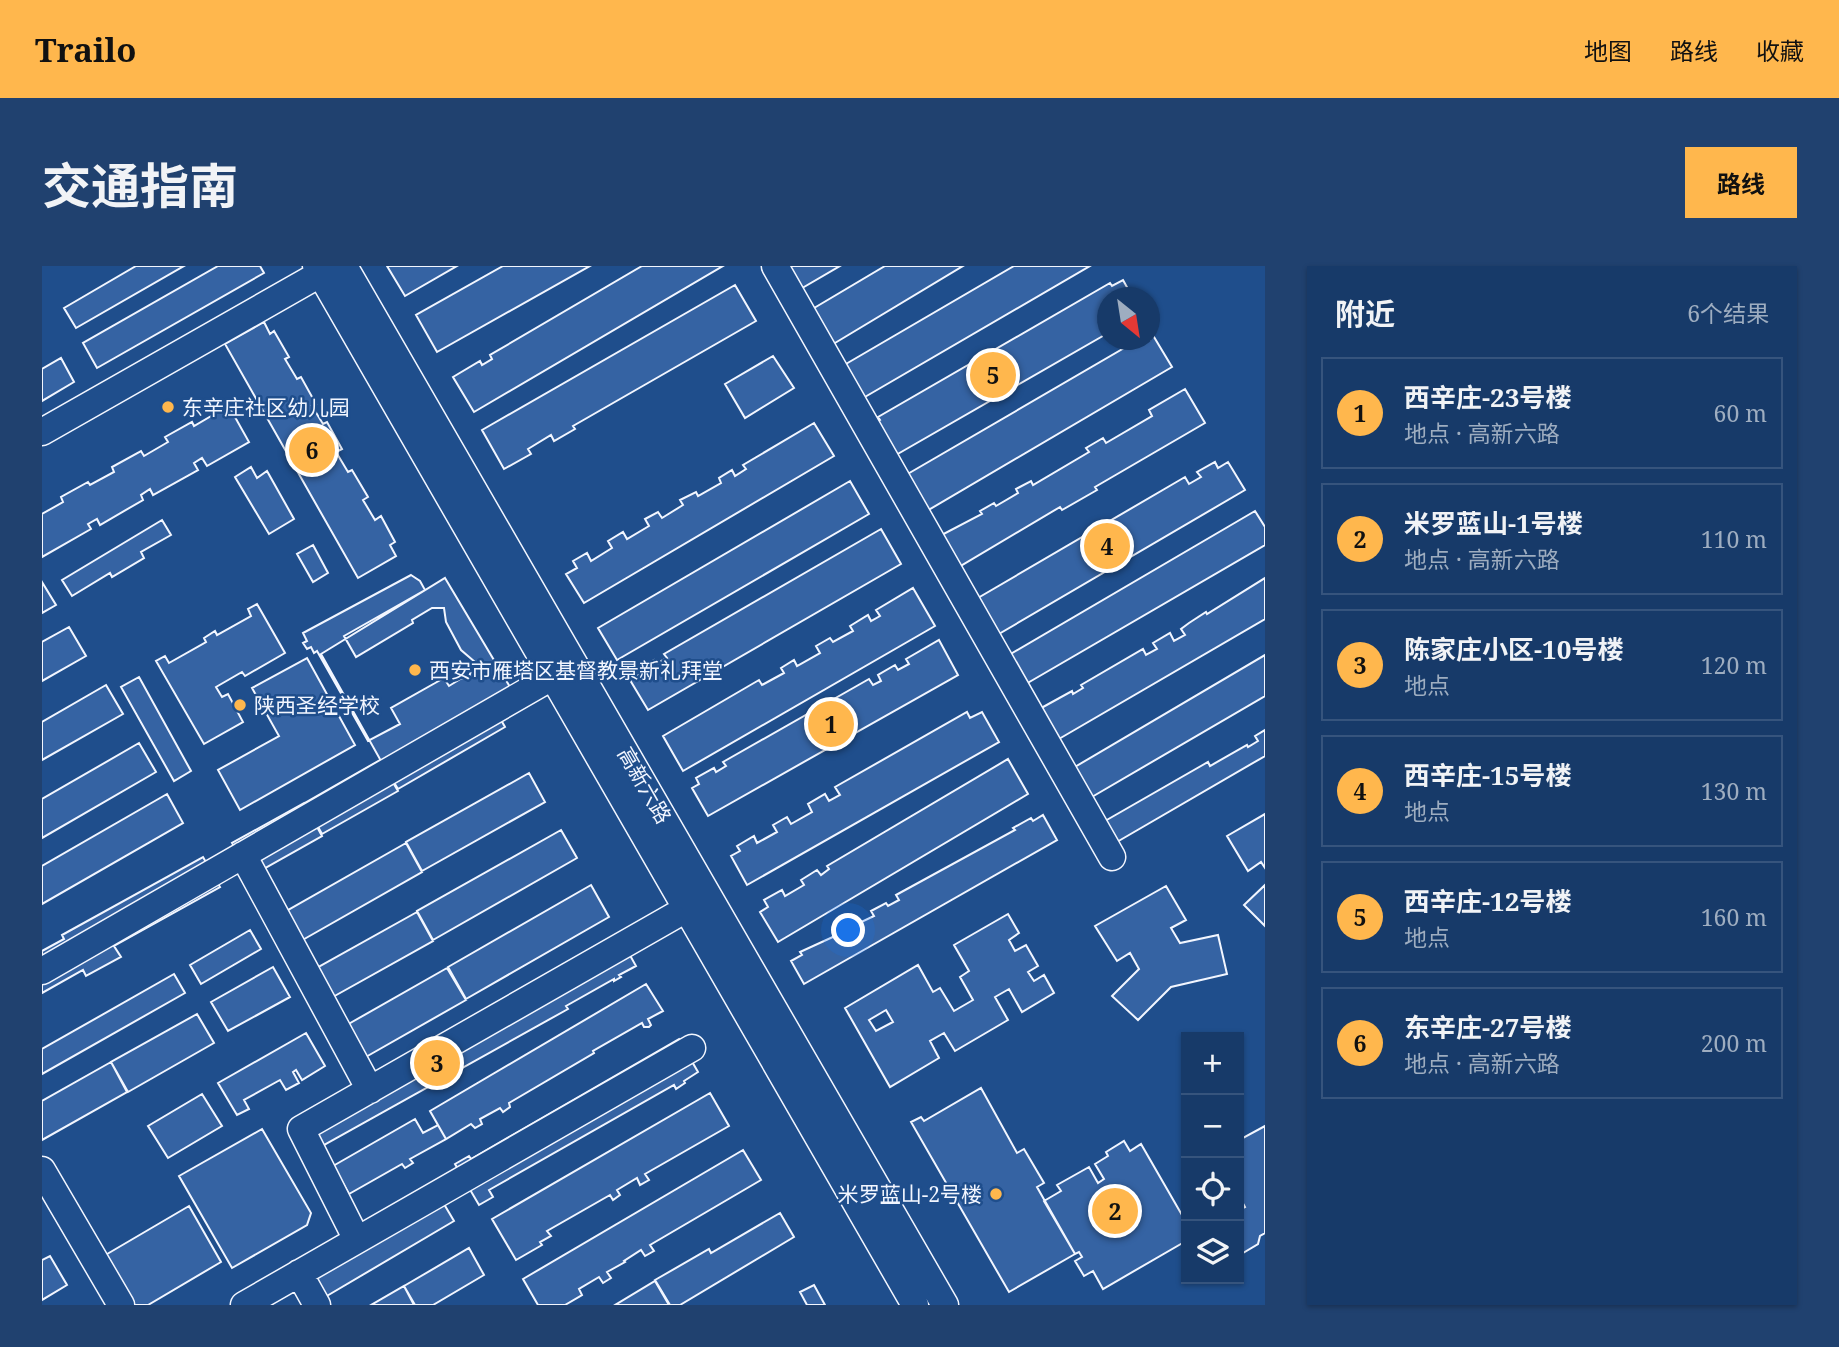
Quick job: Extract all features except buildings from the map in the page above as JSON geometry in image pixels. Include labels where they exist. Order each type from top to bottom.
[{"type":"street","points":[[775,266],[1112,857]]},
{"type":"street","points":[[42,432],[327,269]]},
{"type":"street","name":"高新六路","points":[[327,269],[552,677],[698,903],[915,1305]]},
{"type":"street","name":"高新六路","points":[[327,269],[698,903],[945,1305]]},
{"type":"street","points":[[42,971],[552,677]]},
{"type":"street","points":[[243,855],[370,1090]]},
{"type":"street","points":[[357,1240],[301,1129],[698,903]]},
{"type":"street","points":[[244,1305],[692,1048]]},
{"type":"street","points":[[42,1170],[121,1305]]},
{"type":"street","points":[[299,1273],[317,1305]]},
{"type":"place","name":"西辛庄-12号楼","points":[[993,375]]},
{"type":"place","name":"东辛庄社区幼儿园","points":[[168,407]]},
{"type":"place","name":"东辛庄-27号楼","points":[[312,450]]},
{"type":"place","name":"西辛庄-15号楼","points":[[1107,546]]},
{"type":"place","name":"西安市雁塔区基督教景新礼拜堂","points":[[415,670]]},
{"type":"place","name":"陕西圣经学校","points":[[240,705]]},
{"type":"place","name":"西辛庄-23号楼","points":[[831,724]]},
{"type":"place","name":"陈家庄小区-10号楼","points":[[437,1063]]},
{"type":"place","name":"米罗蓝山-2号楼","points":[[996,1194]]},
{"type":"place","name":"米罗蓝山-1号楼","points":[[1115,1211]]}]
